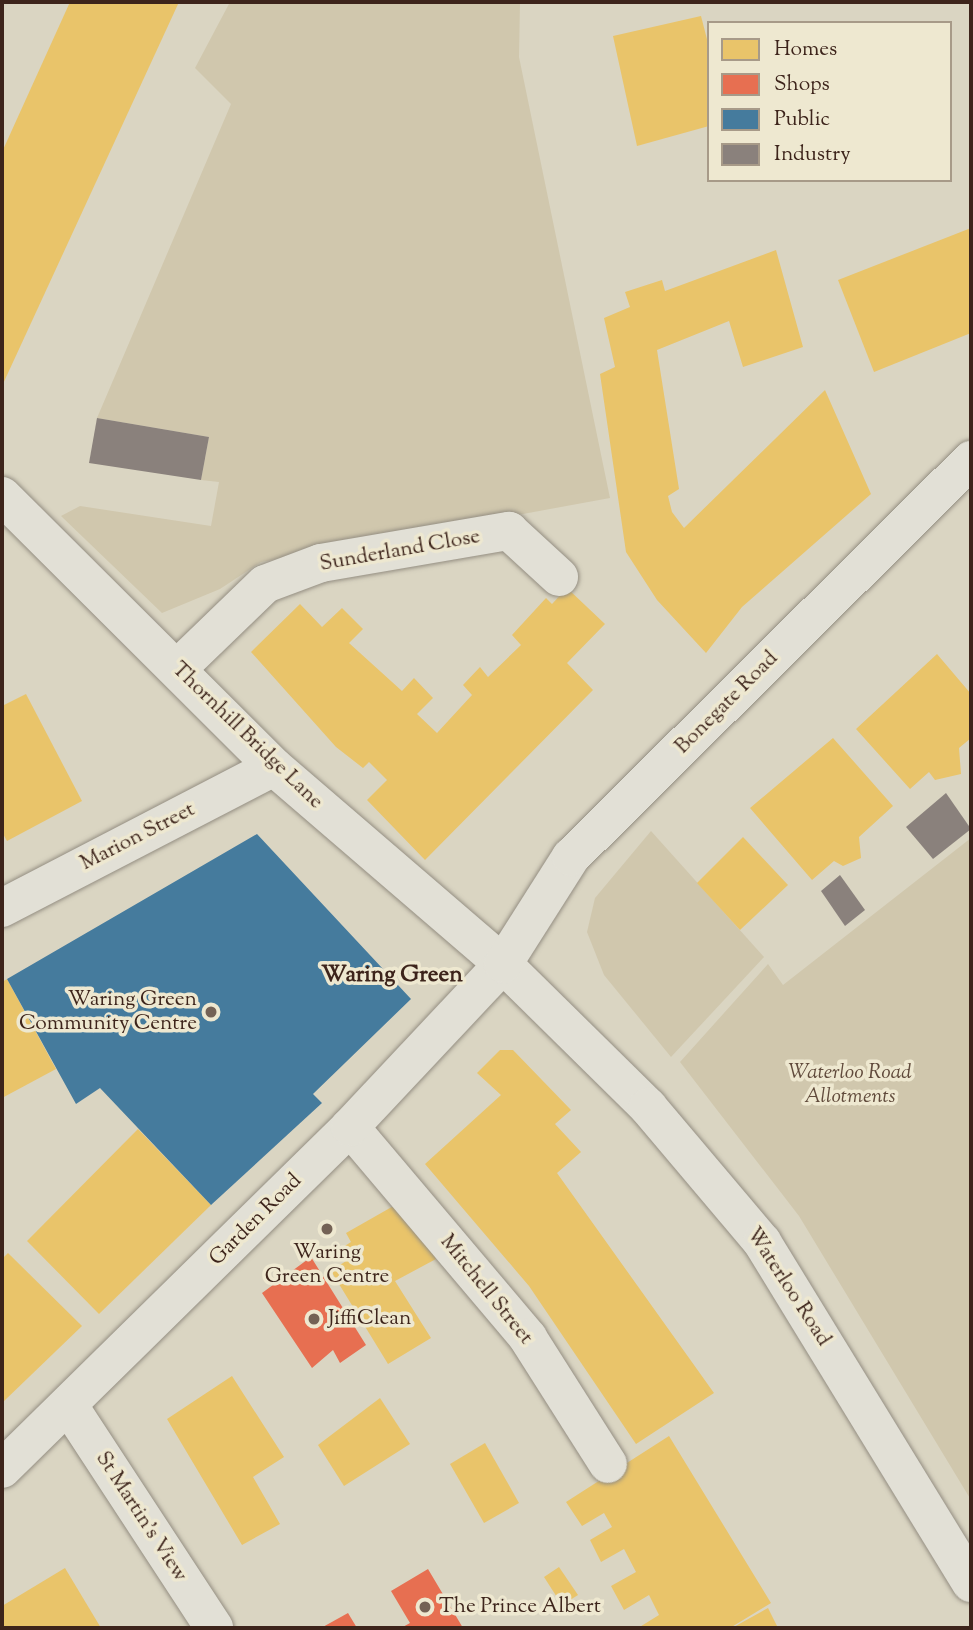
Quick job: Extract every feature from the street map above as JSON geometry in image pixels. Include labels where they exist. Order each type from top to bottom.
[{"type":"street","name":"Bonegate Road","points":[[503,964],[571,857],[971,460]]},
{"type":"street","name":"Thornhill Bridge Lane","points":[[2,496],[274,767],[503,964]]},
{"type":"street","name":"Sunderland Close","points":[[177,670],[265,584],[321,563],[509,531],[559,577]]},
{"type":"street","name":"Marion Street","points":[[2,908],[274,767]]},
{"type":"street","name":"Garden Road","points":[[2,1469],[350,1127],[503,964]]},
{"type":"street","name":"Waterloo Road","points":[[503,964],[648,1107],[762,1242],[971,1583]]},
{"type":"street","name":"Mitchell Street","points":[[350,1127],[528,1338],[608,1464]]},
{"type":"street","name":"St Martin's View","points":[[69,1406],[214,1628]]},
{"type":"green space","points":[[230,2],[520,2],[519,57],[610,498],[261,562],[220,589],[162,613],[61,516],[80,506],[211,526],[219,482],[201,480],[209,437],[97,418],[231,104],[195,68]]},
{"type":"green space","points":[[651,831],[764,957],[671,1057],[604,975],[587,932],[595,898]]},
{"type":"green space","name":"Waterloo Road Allotments","points":[[971,838],[971,1500],[799,1216],[680,1062],[768,964],[783,985]]},
{"type":"building: Homes","points":[[70,2],[179,2],[2,386],[2,152]]},
{"type":"building: Homes","points":[[701,16],[707,39],[707,127],[637,146],[613,36]]},
{"type":"building: Homes","points":[[971,228],[971,333],[874,372],[838,280]]},
{"type":"building: Homes","points":[[776,250],[803,347],[743,367],[729,321],[657,350],[679,489],[668,496],[672,512],[684,528],[825,390],[871,494],[742,607],[706,653],[657,600],[626,552],[600,374],[615,367],[604,318],[630,307],[625,292],[662,280],[665,291]]},
{"type":"building: Homes","points":[[567,588],[605,624],[567,663],[593,690],[425,860],[367,800],[387,780],[369,762],[363,768],[336,747],[251,652],[300,604],[322,627],[342,608],[363,629],[349,643],[402,691],[414,678],[433,698],[417,714],[437,733],[472,695],[463,685],[480,667],[488,677],[521,645],[512,635],[546,598],[552,604]]},
{"type":"building: Homes","points":[[937,654],[971,694],[971,738],[959,748],[961,774],[935,780],[929,772],[910,789],[856,729]]},
{"type":"building: Homes","points":[[26,694],[82,801],[7,841],[2,832],[2,706]]},
{"type":"building: Homes","points":[[833,738],[893,806],[859,837],[861,858],[843,866],[834,861],[812,880],[750,808]]},
{"type":"building: Homes","points":[[743,837],[788,885],[740,930],[697,883]]},
{"type":"building: Homes","points":[[7,979],[56,1069],[2,1098],[2,982]]},
{"type":"building: Homes","points":[[500,1050],[513,1050],[571,1110],[555,1124],[581,1152],[557,1173],[714,1393],[636,1444],[529,1286],[425,1164],[501,1095],[477,1073]]},
{"type":"building: Homes","points":[[138,1129],[211,1205],[99,1314],[27,1241]]},
{"type":"building: Homes","points":[[404,1200],[436,1259],[395,1281],[431,1338],[388,1364],[331,1271],[346,1261],[340,1249],[351,1242],[346,1233]]},
{"type":"building: Homes","points":[[8,1253],[82,1326],[2,1403],[2,1259]]},
{"type":"building: Homes","points":[[232,1376],[284,1457],[253,1477],[280,1524],[242,1545],[167,1419]]},
{"type":"building: Homes","points":[[380,1398],[410,1444],[344,1486],[318,1445]]},
{"type":"building: Homes","points":[[669,1436],[771,1603],[730,1628],[638,1628],[659,1615],[649,1595],[624,1610],[611,1586],[636,1572],[624,1549],[601,1562],[590,1540],[612,1527],[604,1513],[582,1526],[566,1502]]},
{"type":"building: Homes","points":[[485,1443],[519,1503],[484,1523],[450,1464]]},
{"type":"building: Homes","points":[[559,1567],[578,1595],[562,1605],[544,1577]]},
{"type":"building: Homes","points":[[65,1568],[101,1628],[2,1628],[2,1606]]},
{"type":"building: Homes","points":[[768,1608],[778,1628],[732,1628]]},
{"type":"building: Shops","name":"JiffiClean","points":[[311,1257],[366,1345],[340,1363],[333,1350],[312,1368],[262,1293]]},
{"type":"building: Shops","name":"The Prince Albert","points":[[428,1569],[463,1628],[401,1628],[410,1623],[391,1591]]},
{"type":"building: Shops","points":[[348,1613],[357,1628],[321,1628]]},
{"type":"building: Public","name":"Waring Green Community Centre","points":[[257,834],[411,999],[313,1094],[322,1103],[211,1205],[100,1088],[76,1104],[7,979]]},
{"type":"building: Industry","points":[[97,418],[209,437],[201,480],[89,463]]},
{"type":"building: Industry","points":[[946,793],[971,829],[933,859],[906,827]]},
{"type":"building: Industry","points":[[840,875],[865,910],[845,926],[821,891]]},
{"type":"place","name":"Waring Green Community Centre","points":[[211,1012]]},
{"type":"place","name":"Waring Green Centre","points":[[327,1229]]},
{"type":"place","name":"JiffiClean","points":[[314,1319]]},
{"type":"place","name":"The Prince Albert","points":[[425,1607]]},
{"type":"district","name":"Waring Green","points":[[392,976]]}]
